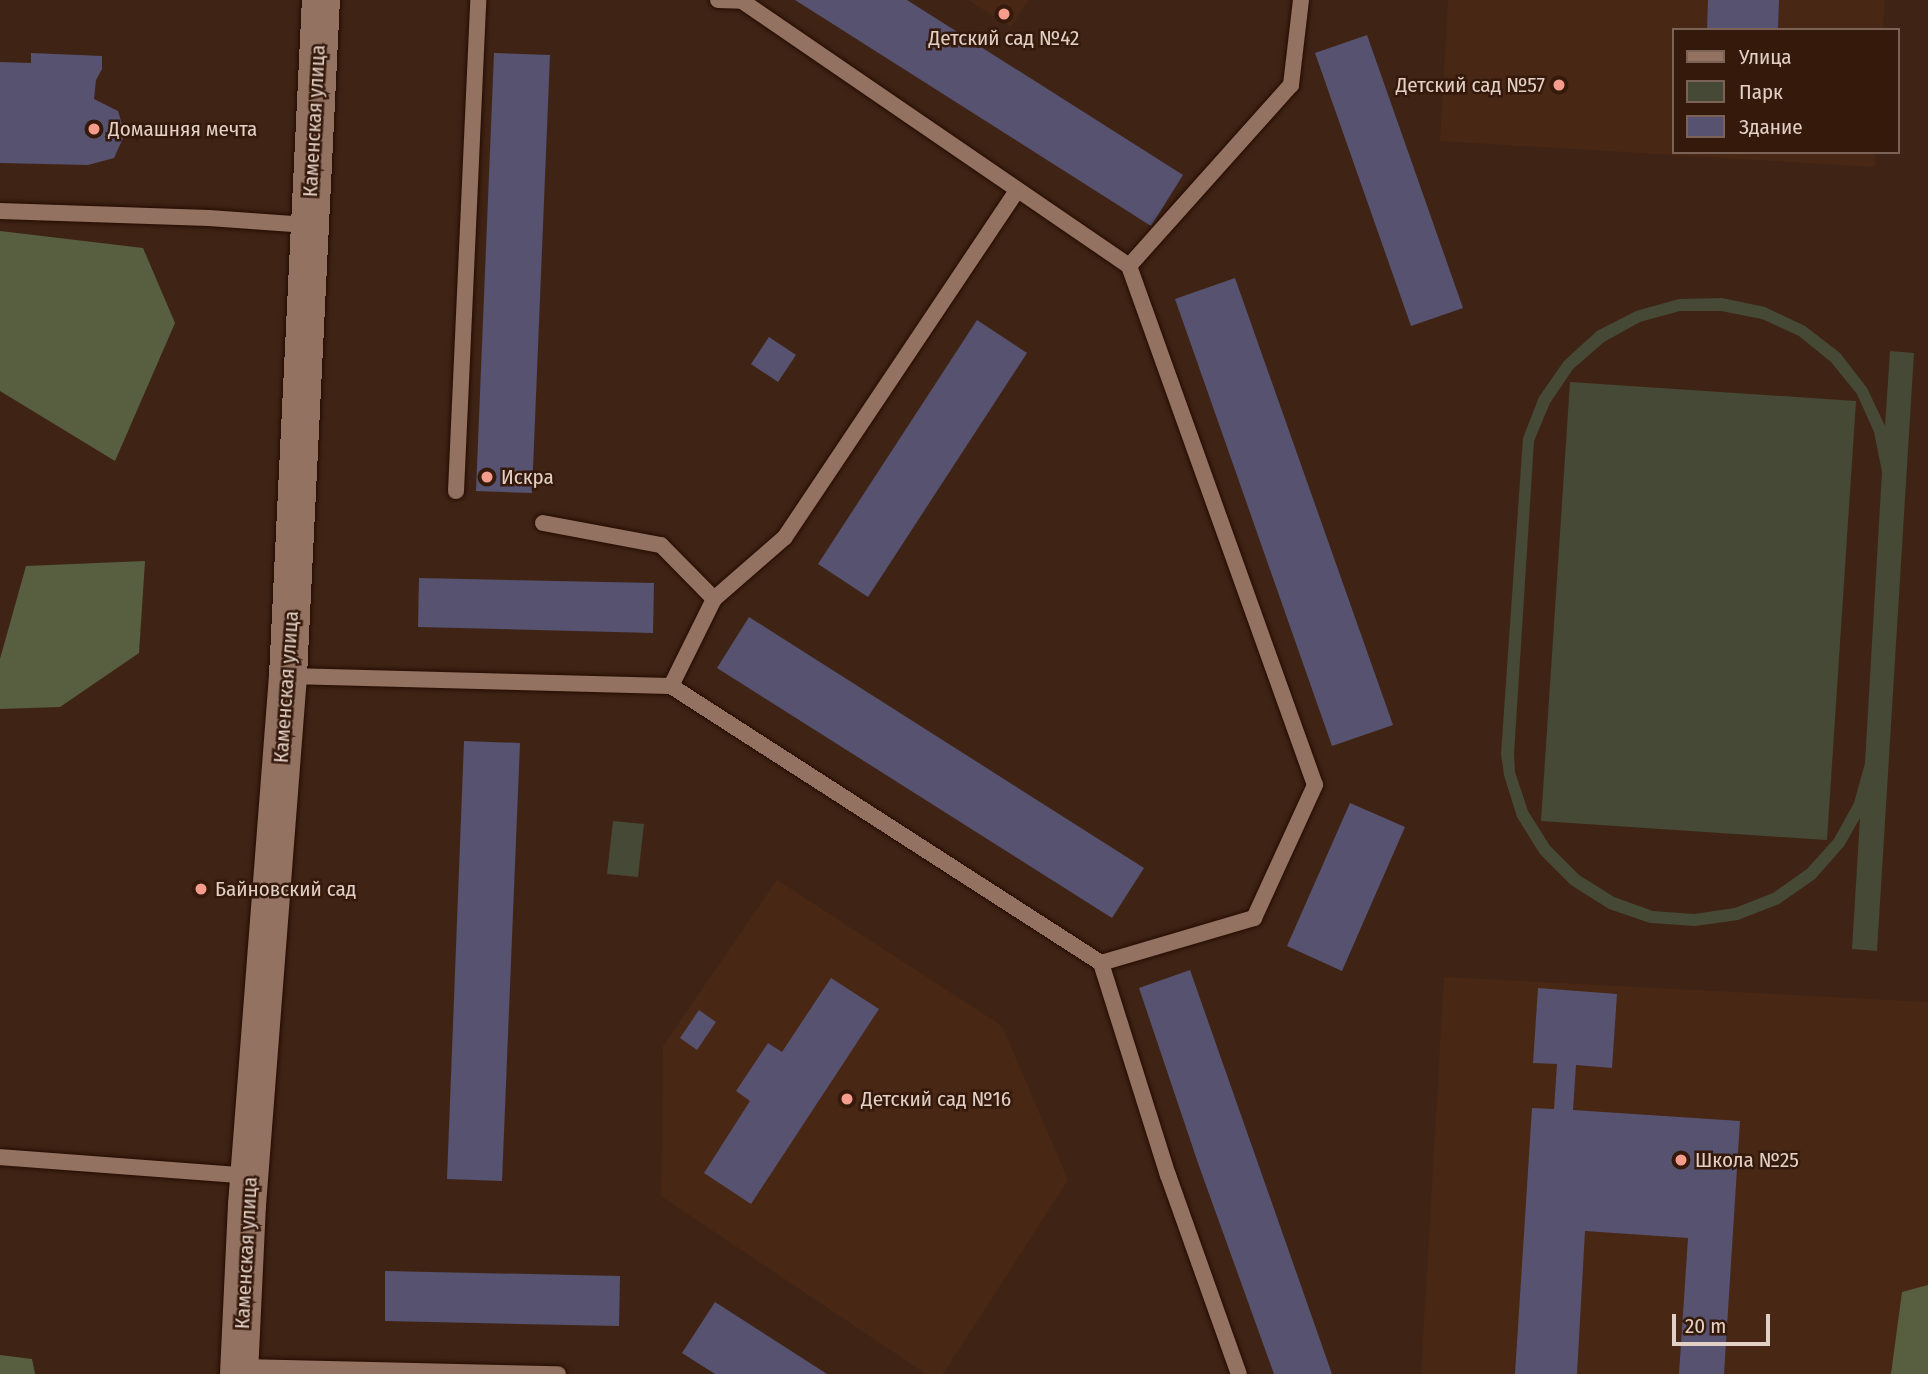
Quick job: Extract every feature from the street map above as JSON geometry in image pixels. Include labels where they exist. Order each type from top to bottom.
[{"type":"street","name":"Каменская улица","points":[[239,1370],[250,1176],[288,676],[307,225],[321,0]]},
{"type":"lane","points":[[456,491],[478,0]]},
{"type":"lane","points":[[718,0],[742,1],[1129,266],[1315,785],[1254,918],[1101,963]]},
{"type":"lane","points":[[1129,266],[1291,85],[1302,0]]},
{"type":"lane","points":[[671,686],[714,599],[785,537],[1017,190]]},
{"type":"lane","points":[[0,211],[209,218],[307,225]]},
{"type":"lane","points":[[543,523],[661,545],[714,599]]},
{"type":"lane","points":[[288,676],[671,686],[1101,963],[1168,1175],[1239,1374]]},
{"type":"lane","points":[[0,1157],[250,1176]]},
{"type":"lane","points":[[239,1370],[558,1374]]},
{"type":"shaded area","name":"Детский сад №42","points":[[968,0],[1028,0],[1011,27]]},
{"type":"shaded area","name":"Детский сад №57","points":[[1448,0],[1885,0],[1883,28],[1672,28],[1672,154],[1875,154],[1875,167],[1440,141]]},
{"type":"shaded area","name":"Детский сад №16","points":[[777,880],[1002,1026],[1068,1180],[943,1374],[926,1374],[661,1196],[663,1046]]},
{"type":"shaded area","name":"Школа №25","points":[[1444,977],[1928,1002],[1928,1374],[1421,1374]]},
{"type":"green space","points":[[0,231],[143,248],[175,323],[115,461],[0,391]]},
{"type":"green space","points":[[1722,298],[1765,307],[1805,326],[1840,353],[1867,388],[1885,426],[1890,351],[1914,353],[1877,951],[1852,949],[1860,818],[1844,846],[1815,879],[1779,904],[1738,920],[1695,926],[1650,923],[1609,909],[1571,885],[1540,854],[1517,817],[1504,775],[1501,754],[1523,438],[1539,397],[1564,361],[1597,331],[1636,311],[1679,299]],"holes":[[[1680,311],[1721,311],[1762,319],[1799,336],[1831,362],[1857,394],[1874,432],[1882,472],[1865,763],[1854,803],[1834,839],[1807,869],[1773,893],[1735,908],[1694,914],[1653,911],[1614,897],[1579,875],[1550,846],[1528,811],[1515,772],[1534,441],[1550,403],[1573,369],[1604,342],[1640,322]]]},
{"type":"green space","points":[[1570,382],[1856,401],[1827,840],[1541,821]]},
{"type":"green space","points":[[145,561],[139,653],[60,707],[0,709],[0,659],[26,566]]},
{"type":"green space","points":[[613,821],[644,824],[638,877],[607,874]]},
{"type":"green space","points":[[1928,1285],[1928,1374],[1891,1374],[1902,1292]]},
{"type":"green space","points":[[0,1355],[32,1359],[35,1374],[0,1374]]},
{"type":"building","points":[[795,0],[907,0],[1183,175],[1151,226]]},
{"type":"building","points":[[1708,0],[1779,0],[1778,28],[1707,28]]},
{"type":"building","points":[[1367,35],[1463,308],[1411,326],[1315,53]]},
{"type":"building","points":[[31,53],[102,56],[102,69],[96,80],[94,99],[118,111],[125,134],[114,158],[88,165],[0,163],[0,62],[31,63]]},
{"type":"building","points":[[494,53],[550,55],[532,493],[476,491]]},
{"type":"building","points":[[1235,278],[1393,725],[1332,746],[1175,299]]},
{"type":"building","points":[[977,320],[1027,353],[868,597],[818,564]]},
{"type":"building","points":[[769,337],[796,355],[778,382],[751,364]]},
{"type":"building","points":[[419,578],[654,583],[653,633],[418,627]]},
{"type":"building","points":[[749,617],[1144,868],[1112,918],[717,668]]},
{"type":"building","points":[[464,741],[520,743],[502,1181],[447,1179]]},
{"type":"building","points":[[1350,803],[1405,827],[1342,971],[1287,946]]},
{"type":"building","points":[[1190,970],[1332,1374],[1274,1374],[1199,1166],[1139,988]]},
{"type":"building","points":[[831,978],[879,1009],[751,1204],[704,1173],[750,1101],[736,1091],[768,1043],[782,1052]]},
{"type":"building","points":[[1538,988],[1617,994],[1612,1068],[1576,1065],[1573,1110],[1740,1121],[1724,1374],[1679,1374],[1688,1238],[1585,1231],[1577,1374],[1515,1374],[1532,1108],[1554,1109],[1557,1064],[1533,1063]]},
{"type":"building","points":[[699,1010],[716,1022],[697,1050],[680,1038]]},
{"type":"building","points":[[385,1271],[620,1276],[619,1326],[385,1321]]},
{"type":"building","points":[[715,1302],[827,1374],[715,1374],[682,1353]]},
{"type":"place","name":"Детский сад №42","points":[[1004,14]]},
{"type":"place","name":"Детский сад №57","points":[[1559,85]]},
{"type":"place","name":"Домашняя мечта","points":[[94,129]]},
{"type":"place","name":"Искра","points":[[487,477]]},
{"type":"place","name":"Байновский сад","points":[[201,889]]},
{"type":"place","name":"Детский сад №16","points":[[847,1099]]},
{"type":"place","name":"Школа №25","points":[[1681,1160]]}]
